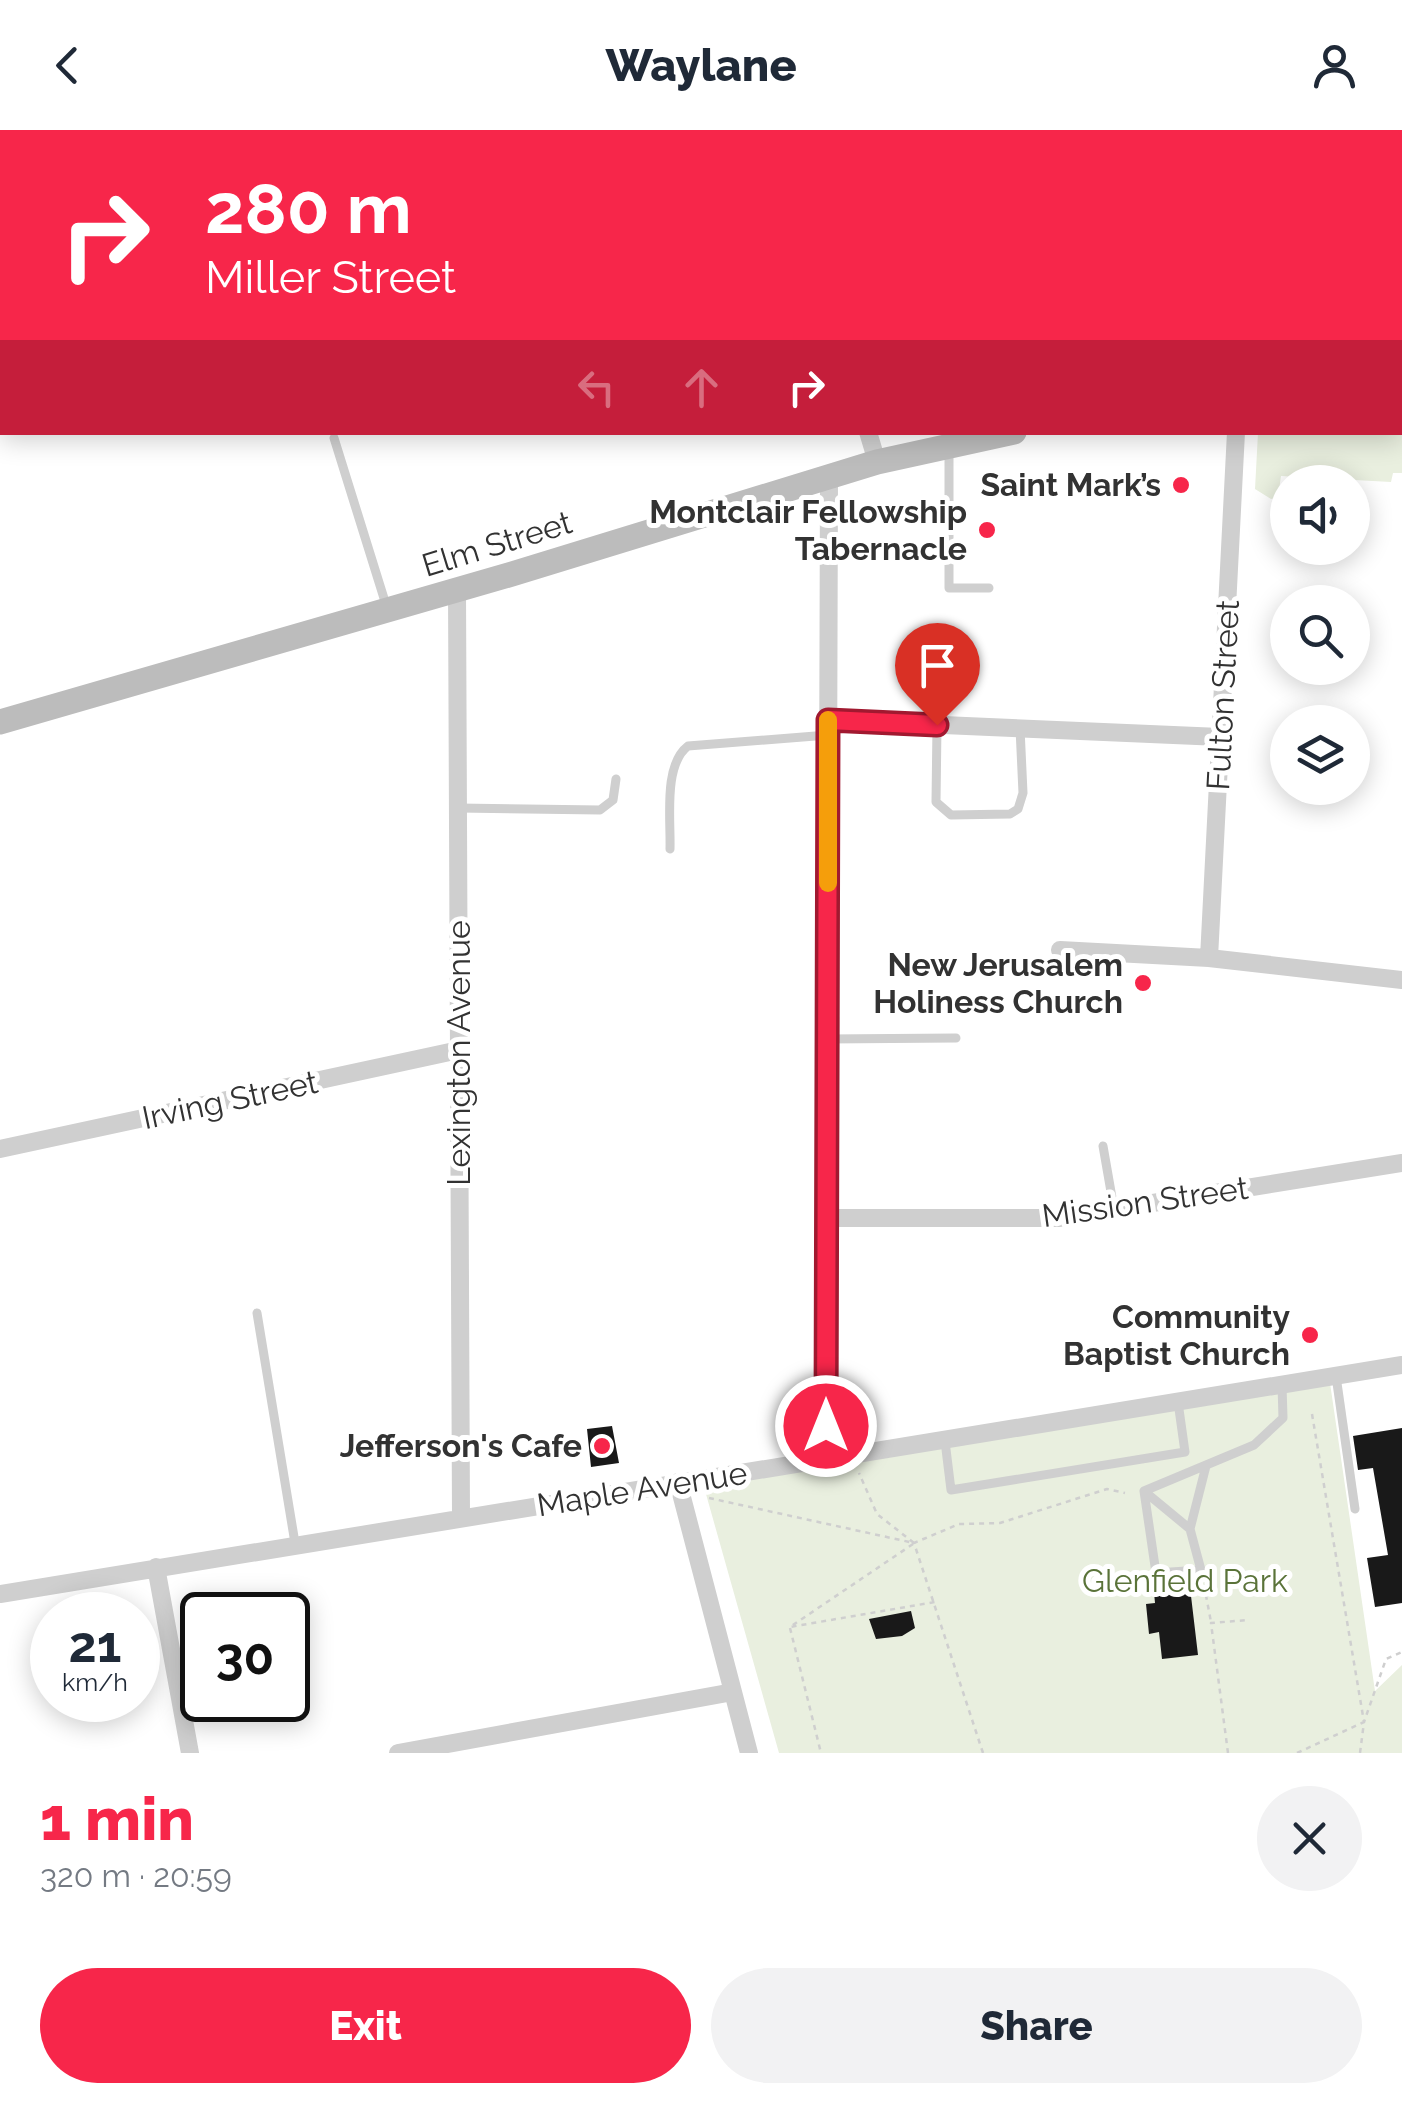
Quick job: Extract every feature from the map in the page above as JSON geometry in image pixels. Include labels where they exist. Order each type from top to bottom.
[{"type":"street","points":[[869,435],[876,462]]},
{"type":"street","name":"Elm Street","points":[[0,722],[458,590],[876,462],[1000,435]]},
{"type":"street","name":"Fulton Street","points":[[1209,958],[1236,435]]},
{"type":"street","points":[[826,1460],[829,476]]},
{"type":"street","name":"Lexington Avenue","points":[[458,590],[461,1517]]},
{"type":"street","points":[[828,728],[937,725],[1220,738]]},
{"type":"street","points":[[1060,950],[1209,958],[1402,980]]},
{"type":"street","name":"Irving Street","points":[[0,1149],[459,1050]]},
{"type":"street","name":"Mission Street","points":[[827,1218],[1059,1218],[1402,1163]]},
{"type":"street","name":"Maple Avenue","points":[[0,1594],[1402,1364]]},
{"type":"street","points":[[678,1482],[749,1753]]},
{"type":"street","points":[[156,1567],[190,1753]]},
{"type":"street","points":[[398,1753],[733,1692]]},
{"type":"lane","points":[[334,438],[388,610]]},
{"type":"lane","points":[[949,446],[949,588],[989,588]]},
{"type":"lane","points":[[937,725],[936,802],[951,815],[1010,814],[1018,809],[1023,793],[1020,728]]},
{"type":"lane","points":[[670,849],[673,774],[679,754],[688,746],[828,728]]},
{"type":"lane","points":[[458,808],[600,810],[613,800],[616,779]]},
{"type":"lane","points":[[827,1039],[956,1038]]},
{"type":"lane","points":[[1103,1146],[1114,1209]]},
{"type":"lane","points":[[256,1313],[295,1543]]},
{"type":"lane","points":[[1336,1376],[1355,1510]]},
{"type":"lane","points":[[1144,1491],[1254,1445],[1283,1418],[1282,1384]]},
{"type":"lane","points":[[945,1441],[951,1490],[1185,1452],[1178,1402]]},
{"type":"lane","points":[[1144,1491],[1156,1573],[1201,1570],[1190,1529],[1206,1466]]},
{"type":"lane","points":[[1144,1491],[1190,1529]]},
{"type":"path","points":[[1312,1414],[1364,1722]]},
{"type":"path","points":[[859,1473],[877,1514],[914,1543],[983,1753]]},
{"type":"path","points":[[790,1628],[914,1543],[960,1524],[1000,1523],[1106,1489],[1126,1493]]},
{"type":"path","points":[[710,1498],[914,1543]]},
{"type":"path","points":[[1201,1570],[1228,1753]]},
{"type":"path","points":[[790,1628],[935,1602]]},
{"type":"path","points":[[1211,1623],[1248,1620]]},
{"type":"path","points":[[790,1628],[821,1753]]},
{"type":"path","points":[[1360,1753],[1364,1722],[1386,1658],[1402,1652]]},
{"type":"path","points":[[1297,1753],[1364,1722]]},
{"type":"green space","points":[[1258,435],[1402,435],[1402,473],[1393,473],[1391,482],[1370,481],[1370,465],[1270,465],[1270,498],[1255,489]]},
{"type":"green space","name":"Glenfield Park","points":[[1330,1383],[1375,1691],[1402,1665],[1402,1753],[779,1753],[704,1487]]},
{"type":"building","name":"Jefferson's Cafe","points":[[612,1426],[619,1463],[591,1467],[587,1429]]},
{"type":"building","points":[[1402,1428],[1402,1603],[1375,1607],[1367,1558],[1388,1555],[1373,1468],[1358,1470],[1353,1436]]},
{"type":"building","points":[[1189,1579],[1198,1655],[1162,1659],[1159,1632],[1149,1634],[1146,1604],[1155,1603],[1153,1582]]},
{"type":"building","points":[[911,1611],[915,1628],[902,1636],[876,1639],[869,1619]]},
{"type":"slow traffic","points":[[828,720],[828,883]]},
{"type":"place","name":"Saint Mark’s","points":[[1181,485]]},
{"type":"place","name":"Montclair Fellowship Tabernacle","points":[[987,530]]},
{"type":"place","name":"New Jerusalem Holiness Church","points":[[1143,983]]},
{"type":"place","name":"Community Baptist Church","points":[[1310,1335]]},
{"type":"place","name":"Jefferson's Cafe","points":[[602,1446]]},
{"type":"route","points":[[826,1426],[828,720],[937,725]]}]
